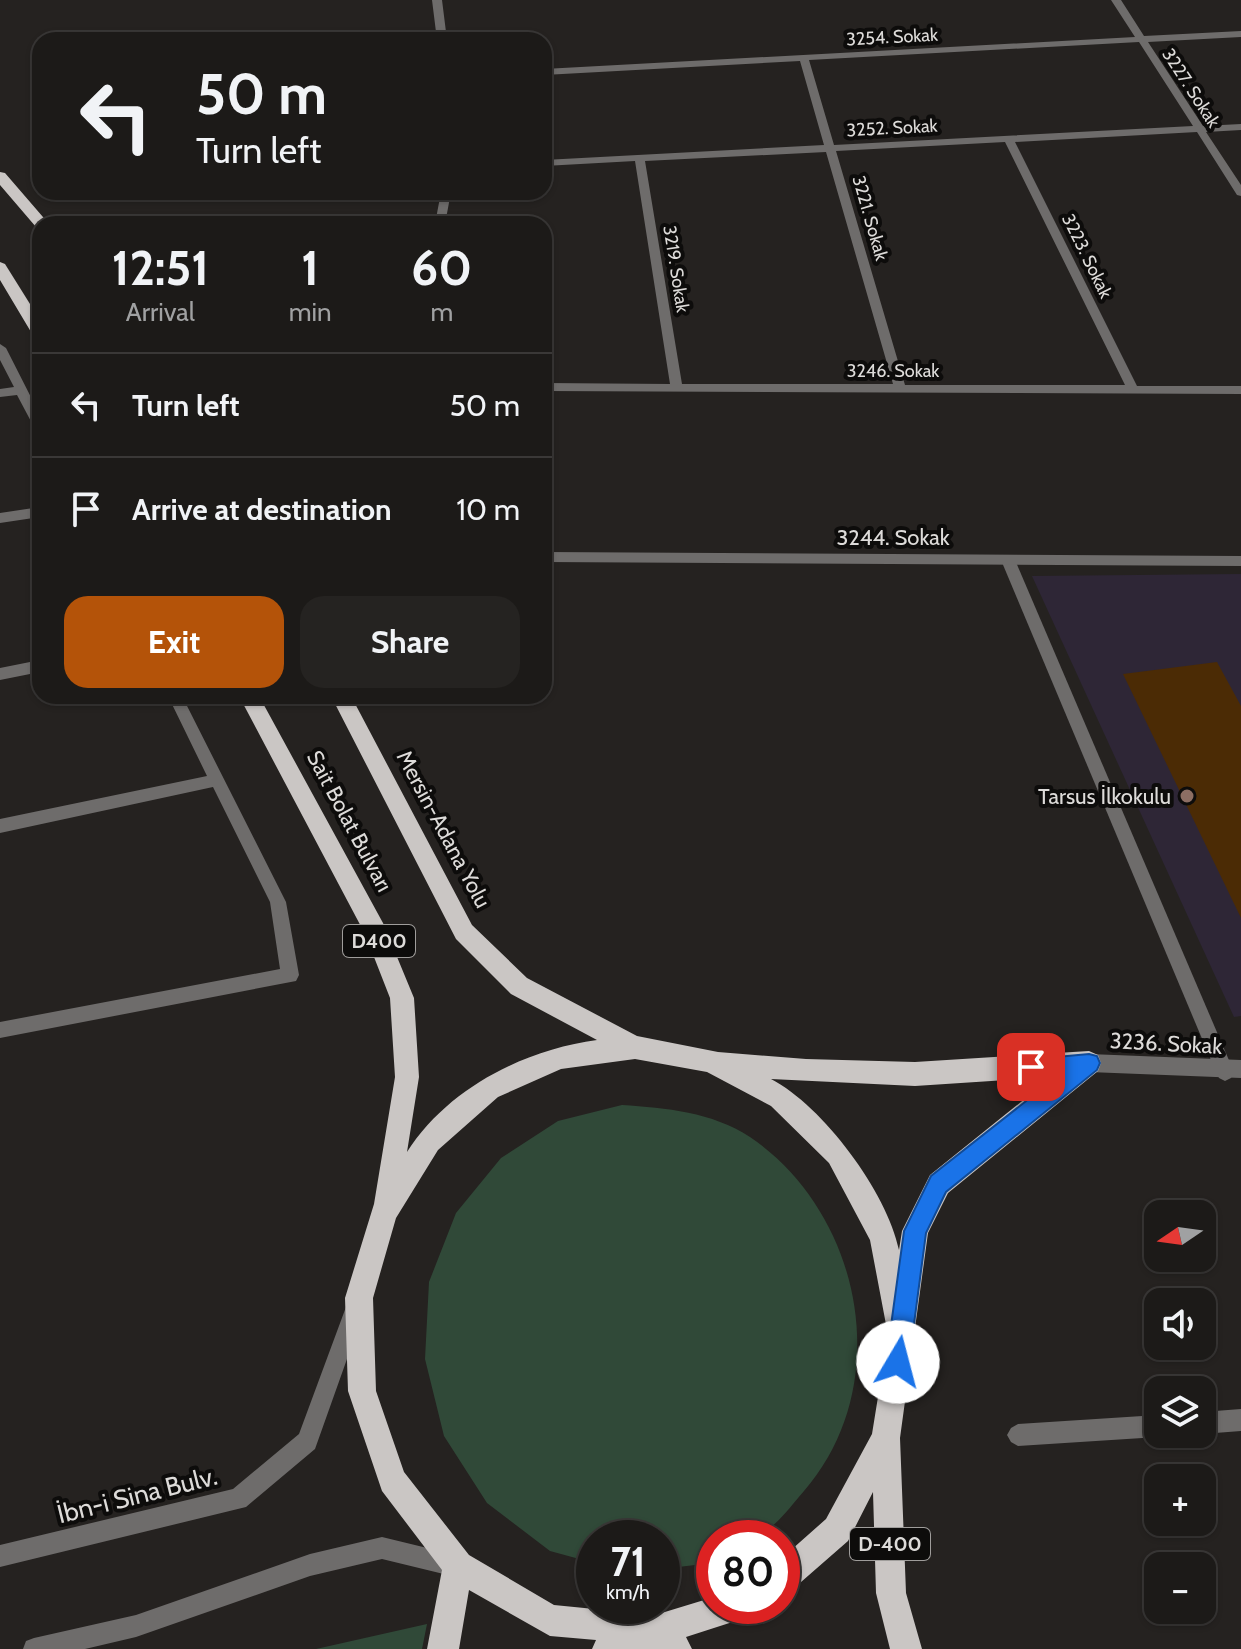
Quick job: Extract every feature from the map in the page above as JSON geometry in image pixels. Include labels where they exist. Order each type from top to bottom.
[{"type":"highway","points":[[0,176],[34,216]]},
{"type":"highway","points":[[0,267],[32,320]]},
{"type":"highway","name":"Sait Bolat Bulvarı","points":[[253,704],[375,930],[402,998],[407,1077],[384,1212]]},
{"type":"highway","name":"Mersin-Adana Yolu","points":[[347,704],[464,932],[519,986],[635,1047]]},
{"type":"highway","points":[[666,1640],[550,1620],[458,1566],[392,1481],[362,1391],[359,1298],[384,1212],[429,1141],[489,1088],[560,1057],[635,1047],[710,1061],[806,1071],[915,1074],[1089,1063]]},
{"type":"highway","points":[[710,1061],[780,1097],[838,1154],[883,1237],[902,1335]]},
{"type":"highway","points":[[800,1562],[837,1530],[886,1437],[915,1231],[939,1184],[1089,1063]]},
{"type":"highway","name":"D-400","points":[[886,1437],[891,1593],[906,1649]]},
{"type":"highway","points":[[443,1649],[458,1566]]},
{"type":"highway","points":[[608,1649],[666,1640],[699,1624]]},
{"type":"street","points":[[437,0],[441,32]]},
{"type":"street","name":"3227. Sokak","points":[[1116,0],[1241,193]]},
{"type":"street","name":"3254. Sokak","points":[[552,72],[1241,34]]},
{"type":"street","name":"3221. Sokak","points":[[804,58],[900,389]]},
{"type":"street","name":"3252. Sokak","points":[[552,162],[1241,127]]},
{"type":"street","name":"3223. Sokak","points":[[1009,139],[1133,390]]},
{"type":"street","name":"3219. Sokak","points":[[639,157],[677,388]]},
{"type":"street","points":[[0,348],[32,411]]},
{"type":"street","name":"3246. Sokak","points":[[552,387],[1241,390]]},
{"type":"street","points":[[0,393],[21,390]]},
{"type":"street","points":[[0,518],[32,513]]},
{"type":"street","name":"3244. Sokak","points":[[552,557],[1241,561]]},
{"type":"street","points":[[1008,560],[1233,1070]]},
{"type":"street","points":[[0,674],[32,668]]},
{"type":"street","points":[[0,1030],[290,975],[278,902],[179,704]]},
{"type":"street","points":[[0,826],[217,780]]},
{"type":"street","name":"3236. Sokak","points":[[1089,1063],[1233,1070]]},
{"type":"street","name":"İbn-i Sina Bulv.","points":[[0,1556],[238,1499],[307,1441],[359,1298]]},
{"type":"street","points":[[1216,1422],[1241,1420]]},
{"type":"street","points":[[1018,1435],[1144,1427]]},
{"type":"street","points":[[34,1649],[136,1626],[310,1565],[382,1548],[458,1566]]},
{"type":"shaded area","name":"Tarsus İlkokulu","points":[[1241,574],[1241,1016],[1234,1017],[1032,576]]},
{"type":"green space","points":[[622,1105],[672,1110],[704,1117],[735,1129],[750,1137],[789,1170],[819,1210],[841,1255],[854,1303],[857,1353],[850,1402],[833,1449],[804,1491],[778,1520],[696,1520],[696,1565],[680,1567],[680,1520],[576,1520],[576,1558],[550,1551],[487,1503],[444,1436],[425,1359],[429,1282],[456,1213],[501,1158],[558,1121]]},
{"type":"green space","points":[[427,1624],[422,1649],[316,1649]]},
{"type":"building","points":[[1217,662],[1241,706],[1241,918],[1123,674]]},
{"type":"place","name":"Tarsus İlkokulu","points":[[1187,796]]},
{"type":"route","points":[[898,1362],[915,1231],[939,1184],[1089,1063],[1031,1067]]}]
